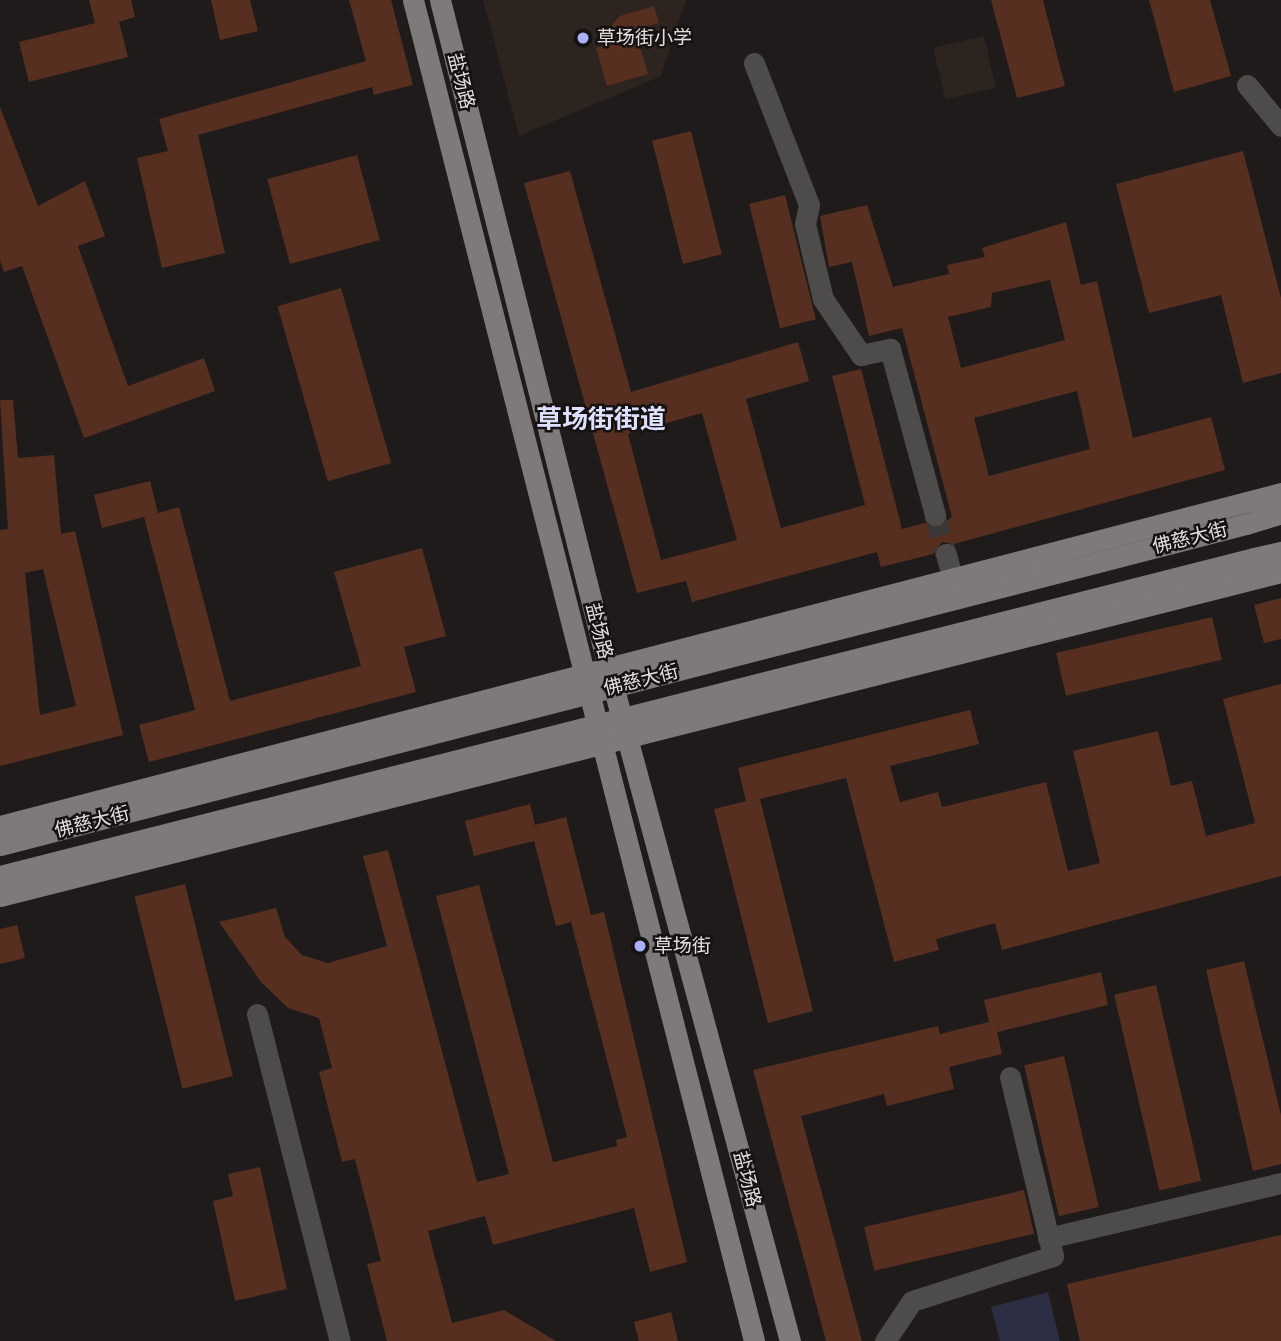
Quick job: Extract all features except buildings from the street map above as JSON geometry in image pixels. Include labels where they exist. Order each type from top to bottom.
[{"type":"main road","name":"盐场路","points":[[413,0],[754,1341]]},
{"type":"main road","name":"盐场路","points":[[440,0],[608,667],[790,1341]]},
{"type":"main road","points":[[0,827],[1281,493]]},
{"type":"main road","name":"佛慈大街","points":[[0,845],[1281,513]]},
{"type":"main road","name":"佛慈大街","points":[[0,876],[1281,552]]},
{"type":"main road","points":[[0,896],[1281,572]]},
{"type":"street","points":[[754,64],[809,205],[805,224],[823,299],[860,355],[890,349],[935,514]]},
{"type":"street","points":[[1247,85],[1281,126]]},
{"type":"street","points":[[946,554],[952,577]]},
{"type":"street","points":[[257,1014],[340,1341]]},
{"type":"street","points":[[885,1341],[912,1301],[1053,1256],[1010,1077]]},
{"type":"street","points":[[1048,1238],[1281,1183]]},
{"type":"shaded area","name":"草场街小学","points":[[483,0],[686,0],[661,76],[519,136]]},
{"type":"shaded area","points":[[984,36],[996,88],[945,99],[933,48]]},
{"type":"shaded area","points":[[1048,1292],[1060,1341],[1000,1341],[991,1307]]},
{"type":"tunnel","points":[[935,515],[946,554]]},
{"type":"place","name":"草场街小学","points":[[583,38]]},
{"type":"place","name":"草场街","points":[[640,946]]},
{"type":"district","name":"草场街街道","points":[[601,420]]}]
